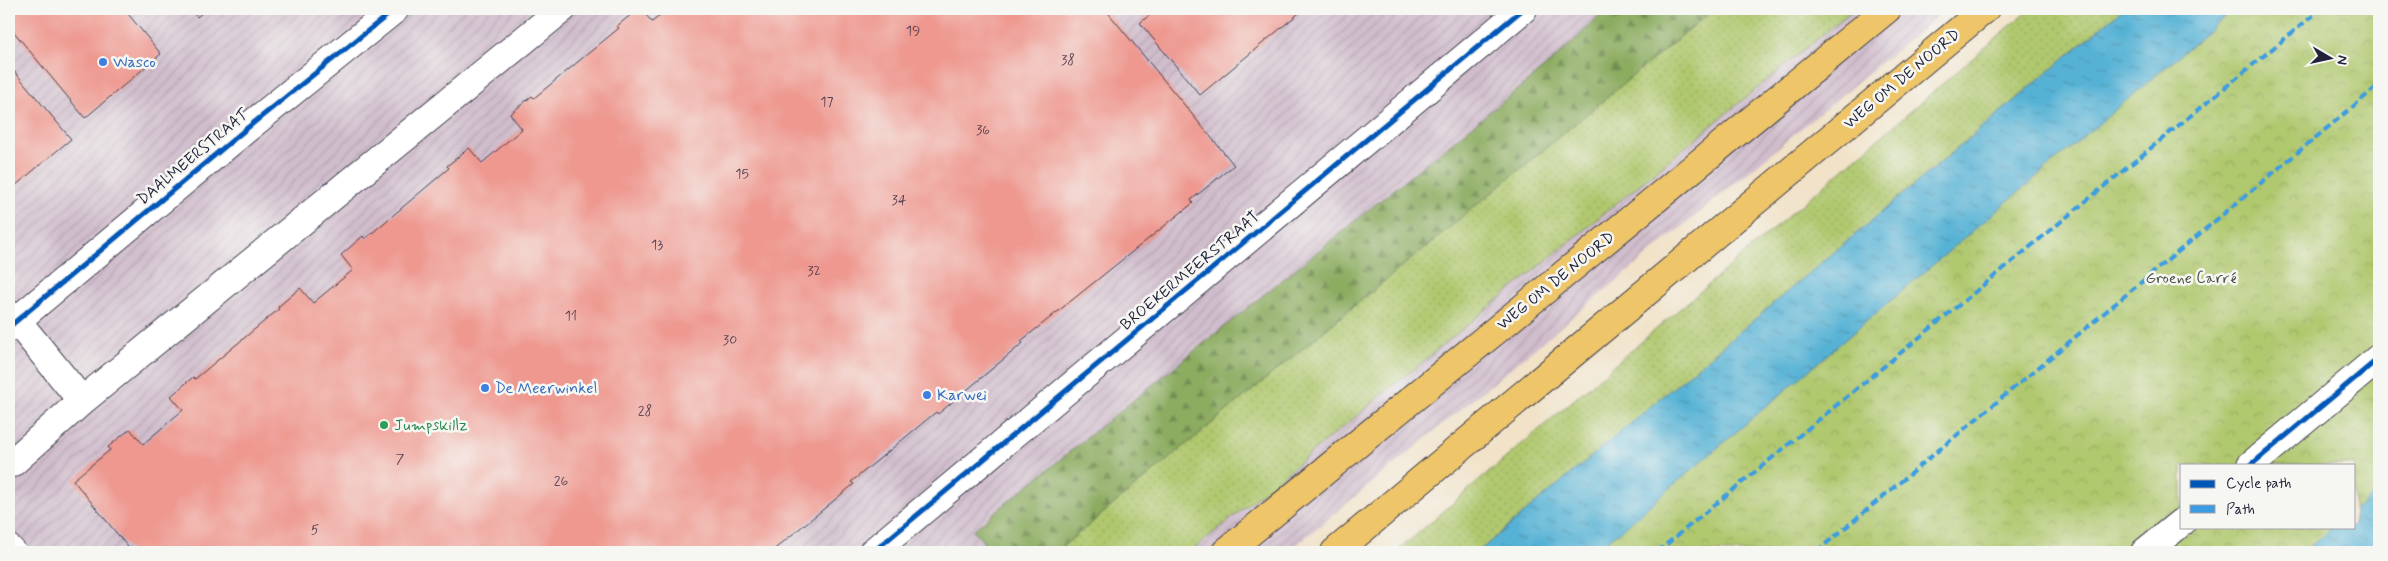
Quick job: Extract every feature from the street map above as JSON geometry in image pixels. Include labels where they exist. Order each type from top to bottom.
[{"type":"highway","name":"WEG OM DE NOORD","points":[[1226,552],[1887,9]]},
{"type":"highway","name":"WEG OM DE NOORD","points":[[1335,552],[1985,9]]},
{"type":"street","name":"DAALMEERSTRAAT","points":[[13,324],[246,129],[396,9]]},
{"type":"street","points":[[12,463],[82,401],[562,9]]},
{"type":"street","name":"BROEKERMEERSTRAAT","points":[[873,552],[1523,9]]},
{"type":"street","points":[[13,324],[82,401]]},
{"type":"street","points":[[2251,464],[2379,358]]},
{"type":"street","points":[[2145,552],[2180,524]]},
{"type":"street","points":[[9,549],[12,552]]},
{"type":"shaded area","points":[[9,9],[1946,9],[1288,552],[9,552]]},
{"type":"green space","points":[[1603,9],[1714,9],[1056,552],[992,552],[973,530],[1555,59],[1598,18]]},
{"type":"green space","points":[[1714,9],[1854,9],[1190,552],[1056,552]]},
{"type":"green space","points":[[2030,9],[2123,9],[1478,552],[1396,552]]},
{"type":"green space","name":"Groene Carré","points":[[2218,9],[2379,9],[2379,511],[2330,552],[1587,552]]},
{"type":"water","points":[[2123,9],[2234,9],[1595,552],[1478,552]]},
{"type":"water","points":[[2379,491],[2379,552],[2303,552],[2333,528],[2356,528],[2356,509]]},
{"type":"building","points":[[9,9],[124,9],[161,54],[85,118],[9,26]]},
{"type":"building","points":[[190,9],[207,9],[197,17]]},
{"type":"building","points":[[638,9],[641,9],[652,22],[668,9],[1105,9],[1234,165],[1191,200],[1193,203],[1021,341],[1023,343],[938,414],[936,412],[851,482],[854,484],[771,552],[132,552],[73,480],[110,450],[108,447],[130,429],[143,444],[183,410],[171,396],[193,377],[195,379],[279,309],[278,307],[300,288],[313,303],[353,270],[341,255],[363,236],[365,239],[449,168],[447,166],[469,148],[482,163],[522,129],[510,114],[532,96],[534,98],[619,28],[617,26]]},
{"type":"building","points":[[1157,9],[1304,9],[1200,95],[1140,23]]},
{"type":"building","points":[[9,65],[71,139],[9,191]]},
{"type":"marked path","points":[[1657,552],[2321,9]]},
{"type":"marked path","points":[[1816,552],[2379,85]]},
{"type":"cycle path","points":[[9,327],[246,129],[395,9]]},
{"type":"cycle path","points":[[873,552],[1523,9]]},
{"type":"cycle path","points":[[2252,464],[2379,358]]},
{"type":"place","name":"Wasco","points":[[103,62]]},
{"type":"place","name":"De Meerwinkel","points":[[485,388]]},
{"type":"place","name":"Karwei","points":[[927,395]]},
{"type":"place","name":"Jumpskillz","points":[[384,425]]}]
